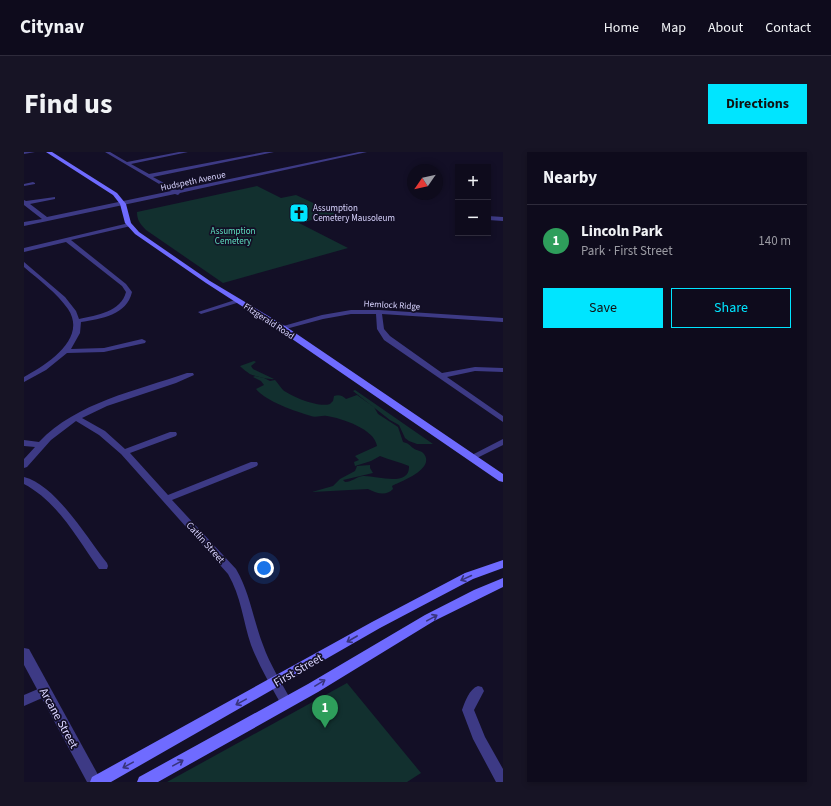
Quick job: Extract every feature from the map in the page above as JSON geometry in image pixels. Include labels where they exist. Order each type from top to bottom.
[{"type":"main road","points":[[49,152],[115,194],[123,204],[129,225]]},
{"type":"main road","name":"Fitzgerald Road","points":[[129,225],[137,234],[238,301],[282,328],[503,479]]},
{"type":"main road","name":"First Street","points":[[96,782],[443,589],[470,576],[503,564]]},
{"type":"main road","name":"First Street","points":[[144,782],[460,602],[503,582]]},
{"type":"street","points":[[24,153],[32,152]]},
{"type":"street","points":[[107,152],[178,193]]},
{"type":"street","points":[[127,163],[186,152]]},
{"type":"street","points":[[149,176],[272,152]]},
{"type":"street","name":"Hudspeth Avenue","points":[[24,224],[178,193],[365,152]]},
{"type":"street","points":[[24,185],[33,183]]},
{"type":"street","points":[[25,202],[53,198]]},
{"type":"street","points":[[25,202],[46,219]]},
{"type":"street","points":[[491,218],[503,219]]},
{"type":"street","points":[[24,250],[129,225]]},
{"type":"street","points":[[67,240],[124,285],[129,292],[127,301],[116,310],[100,316],[77,321]]},
{"type":"street","points":[[24,264],[68,304],[74,312],[77,321],[75,336],[65,351],[41,371],[24,380]]},
{"type":"street","points":[[202,312],[238,301]]},
{"type":"street","points":[[379,312],[378,324],[383,334],[503,420]]},
{"type":"street","name":"Hemlock Ridge","points":[[282,328],[336,314],[379,312],[503,320]]},
{"type":"street","points":[[65,351],[104,350],[142,341]]},
{"type":"street","points":[[441,376],[475,369],[503,370]]},
{"type":"street","points":[[24,465],[40,445],[56,430],[75,418],[108,402],[190,375]]},
{"type":"street","name":"Catlin Street","points":[[75,418],[102,433],[124,452],[224,561],[239,583],[257,646],[286,702]]},
{"type":"street","points":[[124,452],[173,434]]},
{"type":"street","points":[[472,457],[503,442]]},
{"type":"street","points":[[24,443],[40,445]]},
{"type":"street","points":[[166,499],[254,464]]},
{"type":"street","points":[[24,480],[49,496],[103,566]]},
{"type":"street","name":"Arcane Street","points":[[24,653],[96,782]]},
{"type":"street","points":[[24,701],[45,691]]},
{"type":"street","points":[[478,691],[468,710],[479,739],[503,781]]},
{"type":"green space","name":"Assumption Cemetery","points":[[257,186],[281,198],[296,195],[337,214],[299,223],[348,248],[223,283],[146,230],[138,220],[137,212]]},
{"type":"green space","points":[[254,361],[256,362],[251,366],[253,369],[274,379],[252,375],[240,366]]},
{"type":"green space","points":[[255,376],[270,381],[275,380],[287,393],[299,399],[313,403],[325,405],[330,404],[336,395],[346,399],[357,395],[374,407],[378,414],[398,427],[403,442],[424,454],[426,459],[425,465],[416,474],[392,486],[393,489],[384,494],[368,489],[312,492],[333,486],[340,479],[355,471],[357,466],[370,465],[373,473],[343,480],[345,482],[363,476],[398,479],[404,477],[408,473],[409,466],[380,456],[371,461],[355,466],[354,462],[359,460],[355,456],[377,446],[375,440],[370,434],[356,425],[340,419],[327,416],[313,417],[274,402],[256,389],[264,385],[261,381],[253,377]]},
{"type":"green space","points":[[355,390],[433,444],[417,444],[409,441],[405,438],[399,425],[390,420],[353,391]]},
{"type":"green space","points":[[347,683],[421,773],[407,782],[167,782]]},
{"type":"place","name":"Assumption Cemetery Mausoleum","points":[[299,213]]},
{"type":"place","name":"Lincoln Park","points":[[325,728]]}]
